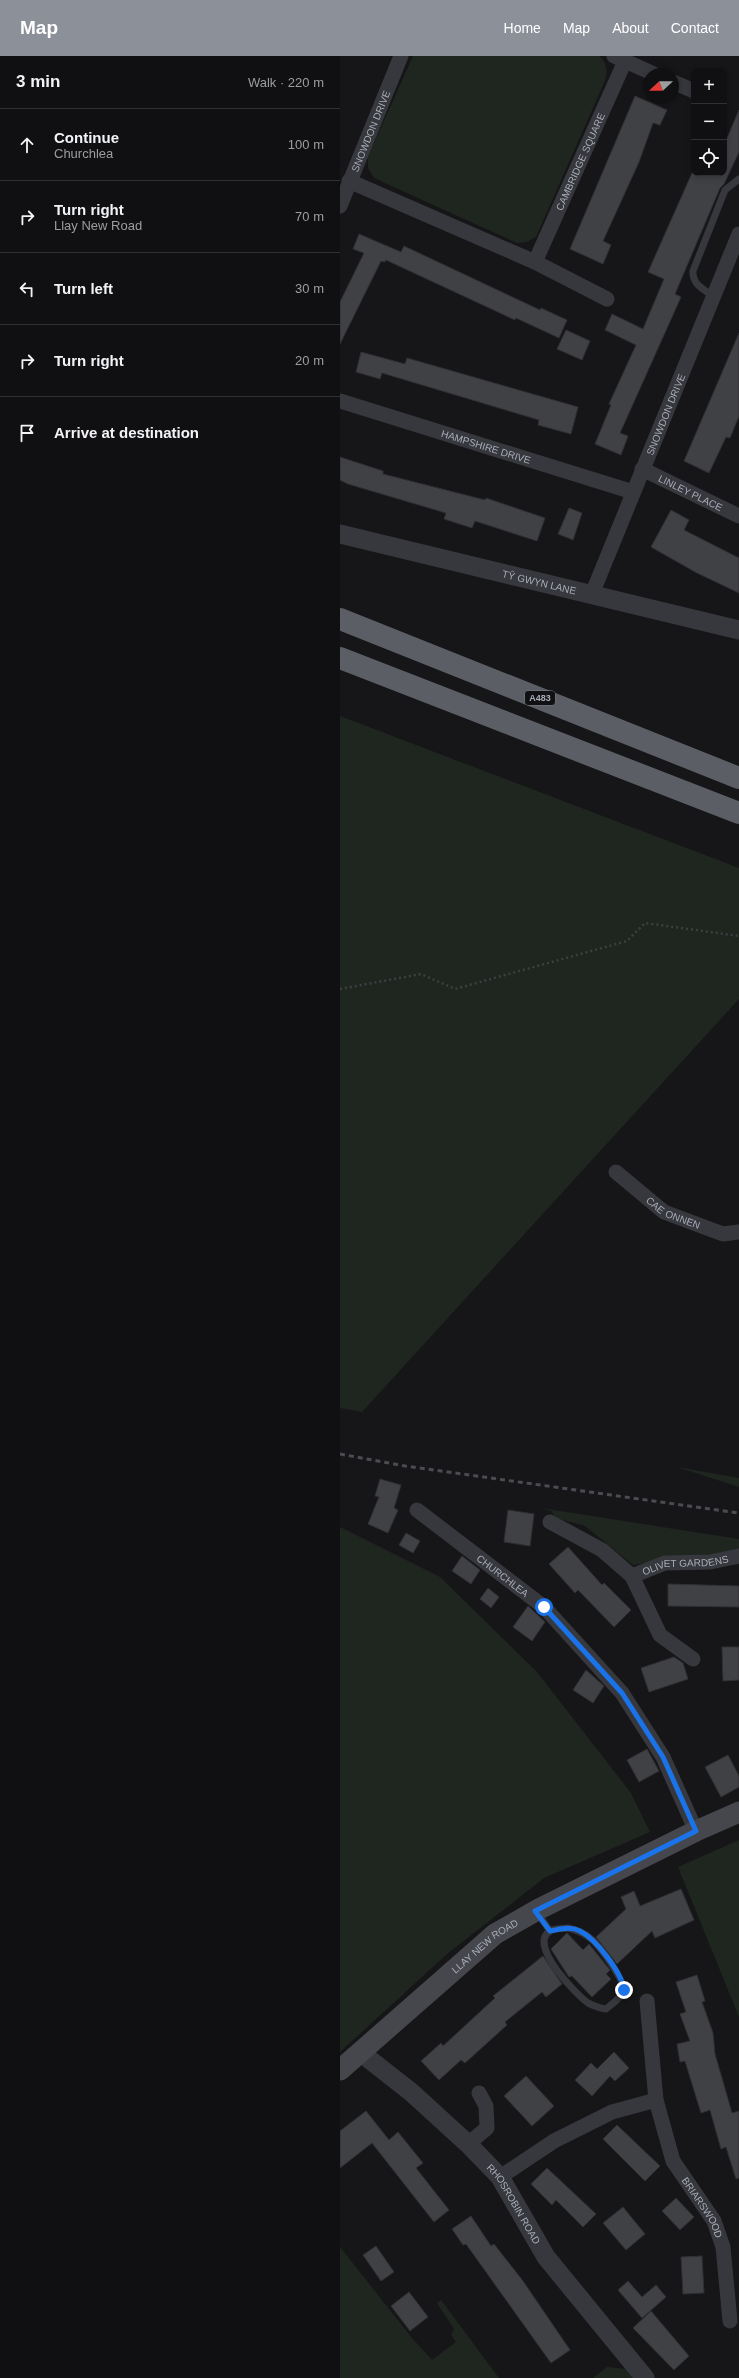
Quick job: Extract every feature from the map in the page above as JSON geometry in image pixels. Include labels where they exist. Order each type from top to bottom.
[{"type":"highway","name":"A483","points":[[340,619],[739,778]]},
{"type":"highway","points":[[340,658],[739,812]]},
{"type":"main road","name":"LLAY NEW ROAD","points":[[340,2070],[495,1934],[535,1911],[696,1831],[739,1812]]},
{"type":"street","name":"SNOWDON DRIVE","points":[[340,206],[400,56]]},
{"type":"street","name":"CAMBRIDGE SQUARE","points":[[535,262],[620,59],[643,69]]},
{"type":"street","points":[[679,85],[691,90]]},
{"type":"street","points":[[349,181],[535,262],[607,298]]},
{"type":"street","name":"SNOWDON DRIVE","points":[[592,594],[739,234]]},
{"type":"street","name":"HAMPSHIRE DRIVE","points":[[340,402],[633,492]]},
{"type":"street","name":"LINLEY PLACE","points":[[642,469],[739,516]]},
{"type":"street","name":"TŶ GWYN LANE","points":[[340,534],[739,630]]},
{"type":"street","name":"CAE ONNEN","points":[[616,1172],[664,1212],[723,1234],[739,1232]]},
{"type":"street","name":"CHURCHLEA","points":[[417,1510],[544,1607],[622,1693],[663,1757],[696,1831]]},
{"type":"street","name":"OLIVET GARDENS","points":[[550,1522],[602,1550],[632,1576],[660,1635],[693,1659]]},
{"type":"street","name":"OLIVET GARDENS","points":[[632,1576],[665,1563],[710,1562],[739,1556]]},
{"type":"street","name":"BRIARSWOOD","points":[[647,2001],[656,2100],[673,2161],[714,2221],[723,2247],[730,2321]]},
{"type":"street","name":"RHOSROBIN ROAD","points":[[360,2052],[411,2092],[468,2144],[500,2177],[546,2257],[645,2378]]},
{"type":"street","points":[[468,2144],[487,2128],[486,2106],[479,2093]]},
{"type":"street","points":[[500,2177],[554,2142],[612,2112],[656,2100]]},
{"type":"lane","points":[[713,296],[698,285],[694,280],[694,271],[725,190],[739,178]]},
{"type":"lane","points":[[535,1911],[550,1931]]},
{"type":"lane","points":[[568,1928],[580,1931],[592,1939],[609,1961],[623,1984],[624,1990],[619,1998],[606,2009],[599,2008],[588,2003],[557,1972],[547,1956],[545,1948],[546,1935],[550,1931],[568,1928]]},
{"type":"path","points":[[340,989],[421,974],[455,989],[627,942],[645,923],[739,936]]},
{"type":"shaded area","points":[[413,56],[599,56],[602,59],[606,65],[607,72],[604,83],[536,237],[527,242],[517,243],[374,178],[368,168],[368,156]]},
{"type":"shaded area","points":[[340,716],[739,868],[739,999],[362,1412],[340,1408]]},
{"type":"shaded area","points":[[677,1467],[739,1478],[739,1487]]},
{"type":"shaded area","points":[[541,1508],[739,1539],[739,1549],[711,1555],[633,1565],[585,1526],[556,1518],[551,1511]]},
{"type":"shaded area","points":[[340,1527],[440,1577],[537,1672],[631,1793],[650,1832],[544,1878],[447,1954],[340,2052]]},
{"type":"shaded area","points":[[739,1840],[739,2017],[678,1867]]},
{"type":"shaded area","points":[[340,2247],[412,2338],[432,2360],[456,2342],[451,2335],[454,2329],[437,2303],[441,2300],[499,2378],[340,2378]]},
{"type":"shaded area","points":[[607,2367],[626,2369],[638,2378],[593,2378]]},
{"type":"building","points":[[635,96],[643,100],[643,104],[653,104],[667,110],[660,125],[653,123],[639,162],[603,241],[611,245],[603,264],[570,249]]},
{"type":"building","points":[[739,110],[739,152],[724,184],[720,188],[675,294],[681,297],[620,433],[628,436],[621,455],[595,444],[611,405],[609,404],[636,345],[605,330],[612,314],[643,329],[664,279],[648,272],[691,175],[727,176],[727,138]]},
{"type":"building","points":[[359,234],[401,252],[404,246],[540,310],[541,308],[567,320],[559,338],[516,318],[515,320],[386,260],[385,262],[381,261],[340,344],[340,302],[364,253],[353,249]]},
{"type":"building","points":[[566,330],[590,341],[582,360],[557,349]]},
{"type":"building","points":[[739,333],[739,416],[730,438],[726,437],[709,473],[684,461]]},
{"type":"building","points":[[361,352],[405,364],[407,358],[578,407],[571,434],[538,425],[539,420],[382,373],[380,379],[356,372]]},
{"type":"building","points":[[340,457],[383,471],[383,474],[485,500],[486,498],[545,518],[537,541],[475,521],[472,528],[444,519],[446,513],[348,484],[340,480]]},
{"type":"building","points":[[569,508],[582,513],[573,540],[558,534]]},
{"type":"building","points":[[671,510],[689,520],[684,530],[739,558],[739,593],[697,573],[651,547]]},
{"type":"building","points":[[380,1479],[401,1485],[394,1508],[398,1510],[388,1533],[368,1524],[379,1497],[375,1496]]},
{"type":"building","points":[[508,1510],[534,1514],[530,1546],[504,1542]]},
{"type":"building","points":[[406,1533],[420,1541],[413,1553],[399,1545]]},
{"type":"building","points":[[568,1547],[602,1585],[604,1583],[631,1610],[614,1627],[578,1590],[575,1593],[549,1564]]},
{"type":"building","points":[[462,1556],[480,1570],[471,1584],[452,1571]]},
{"type":"building","points":[[668,1584],[739,1586],[739,1607],[668,1606]]},
{"type":"building","points":[[488,1588],[499,1597],[491,1608],[480,1599]]},
{"type":"building","points":[[528,1606],[545,1622],[532,1641],[513,1627]]},
{"type":"building","points":[[722,1647],[739,1647],[739,1680],[723,1681]]},
{"type":"building","points":[[674,1657],[683,1663],[688,1679],[649,1692],[641,1668]]},
{"type":"building","points":[[586,1670],[604,1686],[593,1703],[573,1690]]},
{"type":"building","points":[[647,1749],[659,1771],[639,1782],[627,1760]]},
{"type":"building","points":[[728,1755],[739,1776],[739,1787],[721,1797],[705,1767]]},
{"type":"building","points":[[681,1889],[694,1920],[655,1938],[652,1931],[617,1964],[596,1937],[626,1909],[621,1897],[634,1891],[640,1906]]},
{"type":"building","points":[[567,1933],[583,1950],[589,1944],[610,1970],[606,1974],[611,1979],[592,1997],[572,1976],[569,1977],[551,1949]]},
{"type":"building","points":[[543,1956],[562,1984],[546,1997],[542,1992],[505,2022],[507,2025],[465,2063],[461,2060],[439,2080],[421,2061],[441,2043],[443,2046],[495,1998],[493,1996]]},
{"type":"building","points":[[697,1975],[705,2001],[702,2002],[713,2033],[715,2054],[732,2113],[739,2111],[739,2178],[736,2179],[726,2147],[721,2149],[710,2110],[701,2113],[685,2061],[680,2062],[677,2044],[690,2041],[680,2014],[686,2012],[676,1982]]},
{"type":"building","points":[[614,2052],[629,2068],[615,2081],[610,2076],[592,2096],[575,2080],[591,2063],[597,2069]]},
{"type":"building","points":[[526,2076],[554,2106],[532,2126],[504,2096]]},
{"type":"building","points":[[366,2111],[389,2140],[398,2132],[423,2163],[416,2168],[449,2210],[434,2222],[372,2143],[340,2168],[340,2131]]},
{"type":"building","points":[[617,2125],[660,2166],[645,2181],[603,2139]]},
{"type":"building","points":[[547,2168],[596,2214],[583,2227],[556,2200],[552,2205],[531,2184]]},
{"type":"building","points":[[676,2198],[694,2217],[680,2230],[662,2211]]},
{"type":"building","points":[[623,2207],[645,2234],[626,2250],[603,2223]]},
{"type":"building","points":[[471,2216],[491,2246],[494,2244],[523,2281],[570,2350],[551,2363],[466,2244],[463,2245],[452,2229]]},
{"type":"building","points":[[376,2246],[394,2272],[381,2281],[363,2255]]},
{"type":"building","points":[[702,2256],[704,2293],[683,2294],[681,2257]]},
{"type":"building","points":[[628,2281],[642,2297],[656,2285],[666,2297],[642,2318],[618,2290]]},
{"type":"building","points":[[409,2292],[428,2317],[410,2331],[391,2306]]},
{"type":"building","points":[[651,2311],[689,2356],[674,2370],[633,2328]]},
{"type":"railway","points":[[340,1454],[405,1466],[739,1513]]},
{"type":"route","points":[[544,1607],[622,1693],[663,1757],[696,1831],[535,1911],[550,1931],[568,1928],[580,1931],[592,1939],[620,1978],[624,1990]]}]
